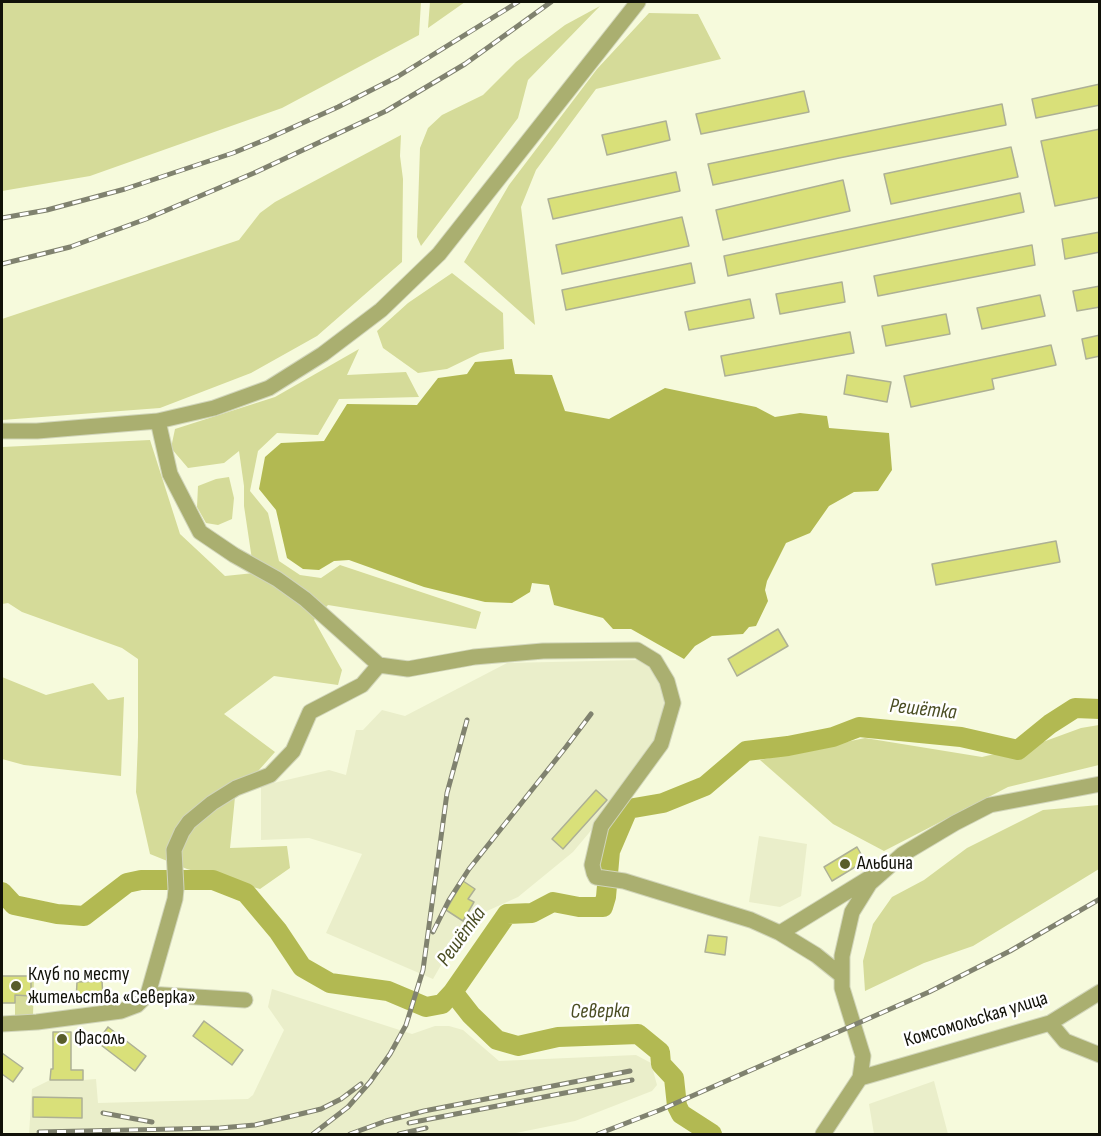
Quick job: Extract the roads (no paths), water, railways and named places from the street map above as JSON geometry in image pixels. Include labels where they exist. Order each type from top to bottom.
[{"type":"street","points":[[2,431],[37,431],[158,421],[213,408],[269,388],[323,354],[381,310],[439,254],[638,2]]},
{"type":"street","points":[[158,421],[170,474],[200,532],[296,592],[379,664],[408,669],[474,657],[543,651],[637,650],[655,660],[667,681],[674,703],[661,744],[601,826],[592,865],[596,877],[624,880],[729,912],[780,933],[816,955],[841,975]]},
{"type":"street","points":[[2,1024],[37,1022],[121,1011],[137,1005],[148,994],[173,908],[176,889],[174,858],[177,842],[189,822],[212,803],[236,788],[270,775],[293,751],[310,712],[362,685],[379,664]]},
{"type":"street","points":[[823,1134],[860,1078],[863,1056],[848,1011],[841,975],[842,956],[852,912],[870,883],[903,854],[955,823],[990,806],[1100,784]]},
{"type":"street","points":[[780,933],[886,868]]},
{"type":"street","name":"Комсомольская улица","points":[[860,1078],[1050,1023],[1100,992]]},
{"type":"street","points":[[148,994],[245,1000]]},
{"type":"street","points":[[1050,1023],[1065,1041],[1100,1055]]},
{"type":"waterway","name":"Решётка","points":[[2,892],[14,905],[57,914],[84,916],[127,883],[141,880],[213,880],[246,893],[278,931],[302,967],[330,983],[388,991],[426,1007],[442,1004],[453,992],[507,914],[532,913],[553,902],[579,907],[603,907],[610,851],[628,809],[663,803],[705,786],[746,751],[833,737],[859,727],[961,737],[1018,750],[1050,724],[1075,708],[1100,709]]},
{"type":"waterway","name":"Северка","points":[[453,992],[471,1015],[497,1040],[518,1046],[558,1037],[638,1034],[660,1052],[661,1064],[674,1078],[677,1106],[681,1114],[712,1134]]},
{"type":"railway","points":[[2,218],[47,210],[125,189],[233,153],[267,139],[397,77],[518,2]]},
{"type":"railway","points":[[2,264],[70,247],[146,219],[254,173],[386,111],[465,64],[551,2]]},
{"type":"railway","points":[[433,932],[449,900],[469,869],[591,714]]},
{"type":"railway","points":[[313,1134],[348,1107],[370,1082],[390,1054],[406,1025],[423,970],[447,793],[467,720]]},
{"type":"railway","points":[[598,1134],[660,1110],[929,992],[1010,951],[1100,899]]},
{"type":"railway","points":[[350,1134],[424,1111],[630,1071]]},
{"type":"railway","points":[[409,1123],[632,1080]]},
{"type":"railway","points":[[39,1132],[220,1128],[255,1125],[321,1109],[341,1099],[361,1084]]},
{"type":"railway","points":[[103,1113],[152,1122]]},
{"type":"railway","points":[[399,1134],[426,1128]]},
{"type":"place","name":"Альбина","points":[[845,864]]},
{"type":"place","name":"Клуб по месту жительства «Северка»","points":[[16,986]]},
{"type":"place","name":"Фасоль","points":[[62,1039]]}]
